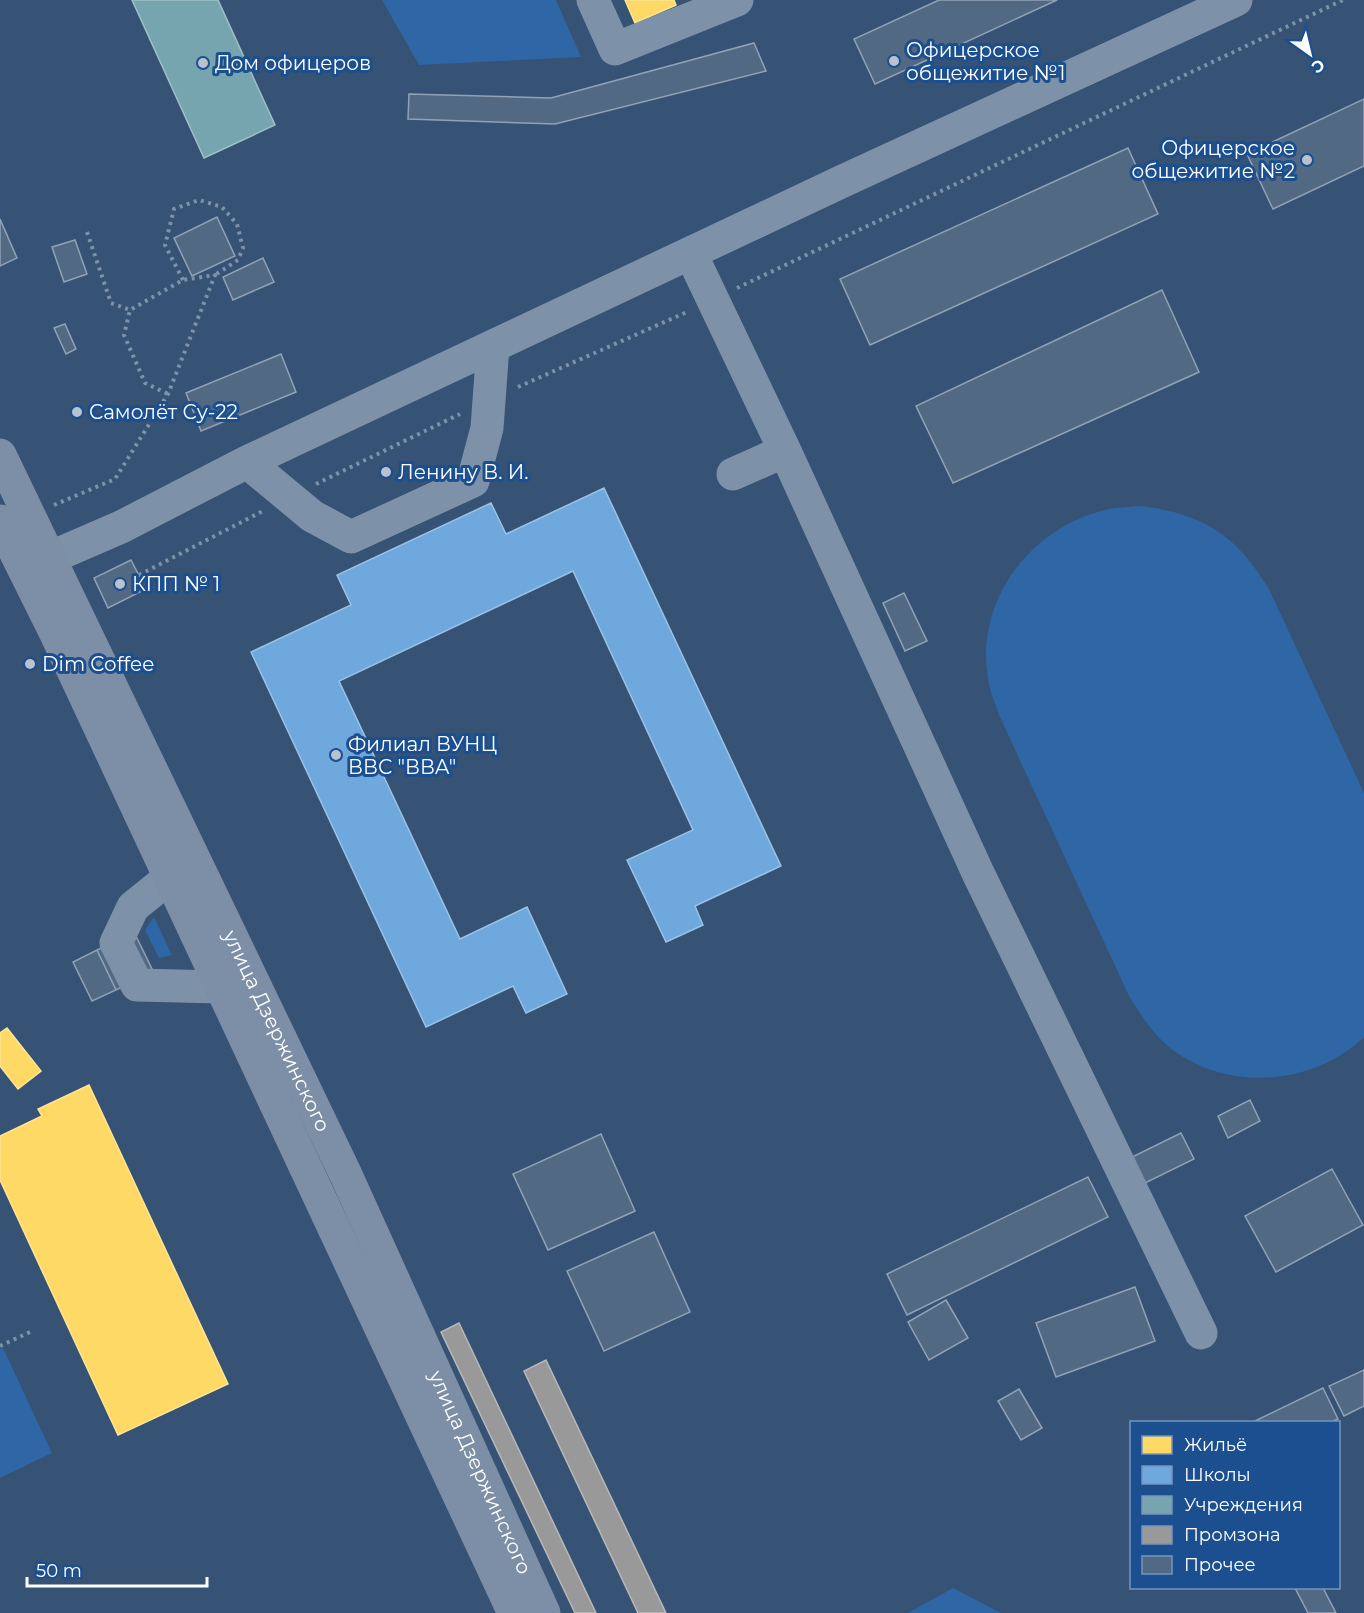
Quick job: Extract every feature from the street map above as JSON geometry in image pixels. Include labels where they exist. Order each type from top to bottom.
[{"type":"main road","name":"улица Дзержинского","points":[[1,460],[36,564],[169,878],[514,1613]]},
{"type":"main road","name":"улица Дзержинского","points":[[0,521],[36,564],[346,1175],[544,1613]]},
{"type":"street","points":[[593,0],[615,49],[737,0]]},
{"type":"street","points":[[36,564],[121,527],[247,462],[843,181],[1236,0]]},
{"type":"street","points":[[691,254],[785,451],[978,873],[1201,1333]]},
{"type":"street","points":[[247,462],[312,516],[351,537],[473,481],[488,428],[493,346]]},
{"type":"street","points":[[733,474],[785,451]]},
{"type":"street","points":[[169,878],[133,907],[116,943],[137,985],[220,987]]},
{"type":"street","points":[[316,1191],[346,1175]]},
{"type":"path","points":[[168,394],[145,382],[124,335],[130,310],[183,280],[215,275],[238,260],[243,248],[237,224],[222,207],[199,200],[174,209],[165,245],[183,280]]},
{"type":"path","points":[[87,232],[111,303],[130,310]]},
{"type":"path","points":[[46,508],[115,479],[168,394],[215,275]]},
{"type":"path","points":[[0,1346],[30,1332]]},
{"type":"shaded area","points":[[382,0],[556,0],[581,57],[419,65]]},
{"type":"shaded area","points":[[1141,506],[1183,515],[1216,530],[1231,541],[1257,570],[1269,589],[1364,793],[1364,1037],[1343,1054],[1319,1066],[1294,1074],[1268,1078],[1242,1077],[1216,1071],[1191,1062],[1163,1042],[1152,1029],[1129,996],[999,715],[990,688],[986,654],[989,625],[999,598],[1013,572],[1032,550],[1055,532],[1080,518],[1109,509]]},
{"type":"shaded area","points":[[154,917],[172,955],[159,958],[145,930]]},
{"type":"shaded area","points":[[3,1348],[52,1453],[0,1478],[0,1349]]},
{"type":"shaded area","points":[[953,1588],[1001,1613],[908,1613]]},
{"type":"building: Жильё","points":[[625,0],[674,0],[676,5],[635,23]]},
{"type":"building: Жильё","points":[[7,1028],[41,1071],[18,1089],[0,1066],[0,1033]]},
{"type":"building: Жильё","points":[[89,1085],[228,1384],[118,1435],[0,1180],[0,1136],[42,1116],[38,1109]]},
{"type":"building: Школы","name":"Филиал ВУНЦ ВВС \"ВВА\"","points":[[604,488],[781,866],[695,906],[703,925],[666,942],[627,860],[693,830],[573,571],[339,681],[460,939],[527,907],[567,994],[526,1013],[513,986],[426,1027],[251,652],[351,605],[337,575],[491,503],[506,534]]},
{"type":"building: Учреждения","name":"Дом офицеров","points":[[132,0],[218,0],[275,125],[204,158]]},
{"type":"building: Промзона","points":[[459,1323],[596,1613],[575,1613],[441,1332]]},
{"type":"building: Промзона","points":[[546,1360],[666,1613],[638,1613],[524,1371]]},
{"type":"building: Прочее","name":"Офицерское общежитие №1","points":[[939,0],[1057,0],[875,84],[854,39]]},
{"type":"building: Прочее","points":[[754,43],[766,71],[555,124],[408,119],[409,94],[551,98]]},
{"type":"building: Прочее","name":"Офицерское общежитие №2","points":[[1364,99],[1364,166],[1273,209],[1247,154]]},
{"type":"building: Прочее","points":[[1128,148],[1158,214],[870,345],[840,279]]},
{"type":"building: Прочее","points":[[217,217],[235,256],[192,276],[174,238]]},
{"type":"building: Прочее","points":[[0,219],[17,258],[0,266]]},
{"type":"building: Прочее","points":[[75,240],[87,274],[64,282],[52,247]]},
{"type":"building: Прочее","points":[[263,258],[274,282],[233,300],[223,277]]},
{"type":"building: Прочее","points":[[1162,290],[1199,372],[953,483],[916,406]]},
{"type":"building: Прочее","points":[[65,324],[76,349],[66,354],[54,328]]},
{"type":"building: Прочее","points":[[281,354],[296,392],[201,431],[186,393]]},
{"type":"building: Прочее","name":"КПП № 1","points":[[131,560],[146,589],[108,608],[94,578]]},
{"type":"building: Прочее","points":[[904,593],[927,641],[905,651],[883,603]]},
{"type":"building: Прочее","points":[[134,932],[153,971],[116,990],[97,950]]},
{"type":"building: Прочее","points":[[97,950],[116,990],[92,1001],[73,962]]},
{"type":"building: Прочее","points":[[1250,1100],[1260,1121],[1228,1138],[1218,1116]]},
{"type":"building: Прочее","points":[[1181,1133],[1194,1159],[1141,1185],[1128,1159]]},
{"type":"building: Прочее","points":[[601,1134],[635,1211],[548,1250],[513,1174]]},
{"type":"building: Прочее","points":[[1332,1169],[1363,1225],[1276,1272],[1245,1216]]},
{"type":"building: Прочее","points":[[1088,1177],[1108,1217],[907,1315],[887,1274]]},
{"type":"building: Прочее","points":[[654,1232],[690,1312],[604,1351],[567,1271]]},
{"type":"building: Прочее","points":[[1135,1287],[1155,1341],[1056,1377],[1036,1323]]},
{"type":"building: Прочее","points":[[946,1300],[968,1338],[929,1360],[908,1322]]},
{"type":"building: Прочее","points":[[1364,1370],[1364,1406],[1344,1416],[1329,1386]]},
{"type":"building: Прочее","points":[[1323,1388],[1338,1419],[1333,1421],[1255,1421]]},
{"type":"building: Прочее","points":[[1019,1389],[1042,1428],[1021,1440],[998,1401]]},
{"type":"building: Прочее","points":[[1296,1589],[1324,1589],[1336,1613],[1308,1613]]},
{"type":"place","name":"Офицерское общежитие №1","points":[[894,61]]},
{"type":"place","name":"Дом офицеров","points":[[203,63]]},
{"type":"place","name":"Офицерское общежитие №2","points":[[1307,160]]},
{"type":"place","name":"Самолёт Су-22","points":[[77,412]]},
{"type":"place","name":"Ленину В. И.","points":[[386,472]]},
{"type":"place","name":"КПП № 1","points":[[120,584]]},
{"type":"place","name":"Dim Coffee","points":[[30,664]]},
{"type":"place","name":"Филиал ВУНЦ ВВС \"ВВА\"","points":[[336,755]]}]
